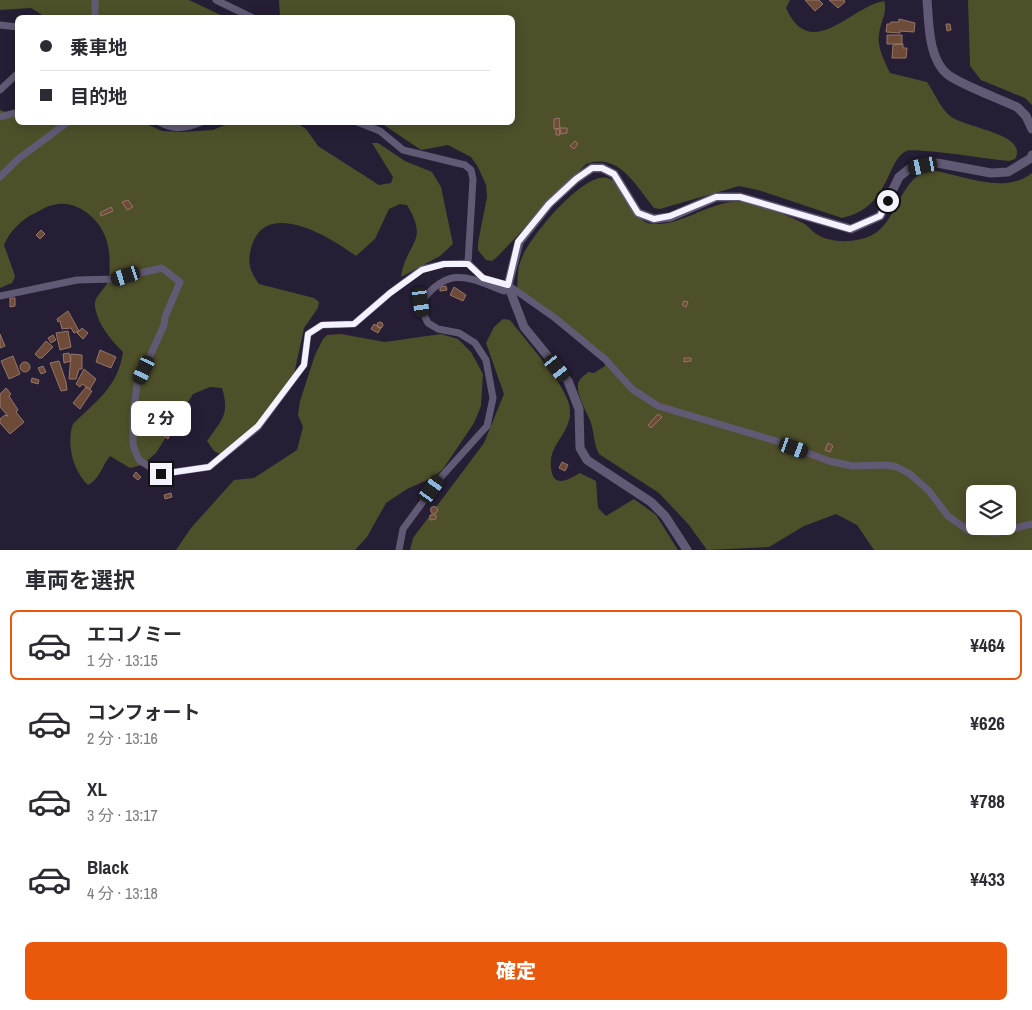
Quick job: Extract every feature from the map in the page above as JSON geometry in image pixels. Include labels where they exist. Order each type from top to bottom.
[{"type":"street","points":[[95,0],[95,15]]},
{"type":"street","points":[[216,0],[247,15]]},
{"type":"street","points":[[927,0],[931,40],[937,60],[946,74],[1017,107],[1026,116],[1032,128]]},
{"type":"street","points":[[0,25],[15,26]]},
{"type":"street","points":[[0,90],[15,76]]},
{"type":"street","points":[[0,117],[15,113]]},
{"type":"street","points":[[0,177],[18,159],[64,125]]},
{"type":"street","points":[[164,125],[169,128],[185,129],[195,125]]},
{"type":"street","points":[[365,125],[380,131],[404,150],[465,165],[471,170],[473,179],[468,264]]},
{"type":"street","points":[[399,550],[403,530],[442,476],[487,426],[493,398],[486,360],[475,343],[459,333],[438,329],[428,323],[423,313],[421,302],[431,289],[447,279],[465,276],[504,291],[508,285],[518,242],[549,204],[576,179],[592,168],[602,168],[614,174],[638,213],[654,219],[670,216],[716,197],[740,197],[850,229],[880,216],[900,177],[910,169],[937,163],[991,173],[1008,172],[1031,158],[1032,155]]},
{"type":"street","points":[[0,296],[77,280],[114,279],[162,268],[180,282],[165,317],[164,325],[137,385],[133,416],[133,445],[139,460],[161,474],[209,467],[258,426],[304,365],[308,334],[322,325],[354,324],[390,293],[422,270],[444,264],[468,264],[483,278],[508,285],[585,341],[632,389],[658,406],[776,441],[829,461],[853,466],[888,465],[897,467],[910,474],[929,491],[948,516],[969,531],[983,534],[996,533],[1032,524]]},
{"type":"street","points":[[508,285],[524,327],[568,381],[579,409],[580,448],[586,460],[651,502],[665,516],[687,550]]},
{"type":"green space","points":[[0,0],[189,0],[221,15],[42,15],[31,8],[0,10]]},
{"type":"green space","points":[[279,0],[790,0],[786,8],[796,24],[807,31],[819,32],[832,27],[871,5],[884,1],[885,9],[879,45],[890,73],[927,82],[949,115],[956,120],[1004,137],[1013,143],[1017,150],[1015,159],[1009,161],[938,152],[906,151],[896,161],[874,200],[861,211],[842,218],[758,190],[739,186],[660,209],[654,208],[626,173],[617,167],[608,163],[598,162],[586,164],[497,257],[492,261],[486,260],[478,250],[478,243],[487,197],[486,185],[471,157],[448,145],[421,150],[384,125],[515,125],[515,15],[280,15]]},
{"type":"green space","points":[[968,0],[1032,0],[1032,105],[1025,98],[981,80],[970,66]]},
{"type":"green space","points":[[0,110],[15,115],[15,125],[148,125],[162,131],[182,132],[213,130],[225,125],[300,125],[306,129],[318,146],[379,185],[391,183],[393,177],[372,143],[378,143],[405,161],[432,172],[441,187],[453,244],[440,256],[401,277],[407,256],[417,235],[414,218],[407,205],[400,204],[389,209],[375,239],[356,256],[332,240],[301,226],[285,223],[271,224],[260,231],[252,245],[249,261],[251,270],[259,284],[314,298],[319,302],[318,308],[304,328],[293,379],[262,420],[220,454],[214,451],[207,441],[225,411],[224,397],[222,388],[210,387],[193,394],[156,453],[142,465],[130,468],[110,456],[98,476],[88,485],[78,472],[72,457],[70,440],[73,424],[98,400],[111,384],[116,375],[123,352],[102,326],[95,307],[96,299],[109,277],[110,262],[106,237],[95,221],[80,209],[72,205],[62,204],[48,206],[21,222],[6,240],[4,245],[15,277],[12,283],[0,288]]},
{"type":"green space","points":[[929,170],[982,182],[995,183],[1008,183],[1020,180],[1032,173],[1032,550],[874,550],[857,525],[836,514],[804,526],[769,547],[707,550],[689,525],[659,493],[599,454],[591,423],[579,395],[578,383],[588,372],[594,373],[605,366],[604,359],[517,290],[519,267],[526,250],[545,223],[571,196],[584,185],[597,179],[607,178],[614,181],[636,213],[647,223],[671,222],[718,205],[742,202],[764,207],[790,217],[805,224],[823,238],[843,241],[864,238],[879,230],[893,212],[911,182]]},
{"type":"green space","points":[[503,319],[510,320],[542,360],[558,382],[569,403],[570,418],[567,427],[551,457],[554,478],[560,481],[580,473],[596,481],[598,508],[606,516],[634,499],[656,515],[678,550],[410,550],[413,538],[484,443],[504,394],[486,343],[494,327]]},
{"type":"green space","points":[[341,334],[385,342],[441,334],[458,339],[471,352],[483,374],[481,406],[474,423],[443,469],[434,477],[407,489],[386,503],[367,537],[355,550],[176,550],[191,528],[234,480],[254,478],[297,450],[303,427],[298,415],[300,401],[315,355],[327,335]]},
{"type":"building","points":[[805,0],[819,0],[823,4],[815,11]]},
{"type":"building","points":[[829,0],[844,0],[845,2],[838,8]]},
{"type":"building","points":[[899,19],[915,23],[914,32],[886,32],[887,24],[899,22]]},
{"type":"building","points":[[946,24],[950,24],[951,30],[947,31]]},
{"type":"building","points":[[887,35],[902,35],[902,44],[887,44]]},
{"type":"building","points":[[903,44],[903,48],[907,48],[906,58],[892,58],[893,45]]},
{"type":"building","points":[[559,118],[560,128],[554,129],[554,119]]},
{"type":"building","points":[[560,128],[567,128],[567,133],[561,134]]},
{"type":"building","points":[[556,129],[559,129],[560,135],[556,135]]},
{"type":"building","points":[[575,141],[578,144],[574,149],[570,146]]},
{"type":"building","points":[[128,200],[133,207],[127,210],[122,202]]},
{"type":"building","points":[[111,207],[113,211],[101,216],[100,213]]},
{"type":"building","points":[[41,230],[45,234],[40,239],[36,235]]},
{"type":"building","points":[[446,286],[447,290],[440,291],[440,287]]},
{"type":"building","points":[[454,287],[466,295],[463,301],[450,295]]},
{"type":"building","points":[[10,298],[15,298],[15,306],[10,307]]},
{"type":"building","points":[[684,301],[688,302],[686,307],[682,305]]},
{"type":"building","points":[[68,311],[79,331],[74,333],[71,328],[62,329],[60,321],[58,322],[57,319]]},
{"type":"building","points":[[380,322],[383,325],[380,328],[377,325]]},
{"type":"building","points":[[374,324],[381,328],[378,333],[371,329]]},
{"type":"building","points":[[82,328],[88,333],[83,339],[77,333]]},
{"type":"building","points":[[68,331],[71,347],[60,350],[56,333]]},
{"type":"building","points":[[0,334],[5,346],[0,348]]},
{"type":"building","points":[[53,335],[56,340],[51,343],[48,338]]},
{"type":"building","points":[[46,341],[53,347],[42,358],[39,358],[35,354]]},
{"type":"building","points":[[100,350],[116,357],[111,368],[96,362]]},
{"type":"building","points":[[69,353],[71,361],[64,363],[63,354]]},
{"type":"building","points":[[71,354],[82,355],[82,369],[79,369],[76,379],[69,379]]},
{"type":"building","points":[[13,356],[20,374],[9,379],[1,361]]},
{"type":"building","points":[[684,358],[691,358],[691,361],[684,362]]},
{"type":"building","points":[[59,361],[67,390],[61,391],[50,363]]},
{"type":"building","points":[[25,362],[30,367],[25,372],[20,367]]},
{"type":"building","points":[[43,366],[46,372],[41,374],[38,368]]},
{"type":"building","points":[[84,369],[96,379],[90,389],[82,384],[80,387],[76,384]]},
{"type":"building","points":[[32,378],[39,380],[38,384],[31,382]]},
{"type":"building","points":[[86,387],[92,391],[80,409],[73,403]]},
{"type":"building","points":[[6,388],[11,394],[9,396],[18,410],[16,412],[24,422],[10,434],[0,423],[0,419],[5,415],[8,416],[0,407],[0,394]]},
{"type":"building","points":[[183,410],[189,414],[185,419],[180,416]]},
{"type":"building","points":[[658,414],[662,417],[651,428],[648,425]]},
{"type":"building","points":[[167,430],[171,432],[168,439],[164,436]]},
{"type":"building","points":[[828,443],[833,446],[830,452],[825,450]]},
{"type":"building","points":[[562,462],[568,465],[565,471],[559,468]]},
{"type":"building","points":[[136,472],[141,477],[138,480],[133,476]]},
{"type":"building","points":[[171,493],[172,497],[165,499],[164,495]]},
{"type":"building","points":[[434,506],[438,510],[434,514],[430,510]]},
{"type":"building","points":[[430,515],[436,515],[436,519],[430,520]]},
{"type":"route","points":[[161,474],[209,467],[258,426],[304,365],[308,334],[322,325],[354,324],[390,293],[422,270],[456,262],[468,264],[483,278],[508,285],[518,242],[549,204],[576,179],[592,168],[602,168],[614,174],[638,213],[654,219],[670,216],[716,197],[740,197],[850,229],[868,223],[880,216],[888,201]]}]
